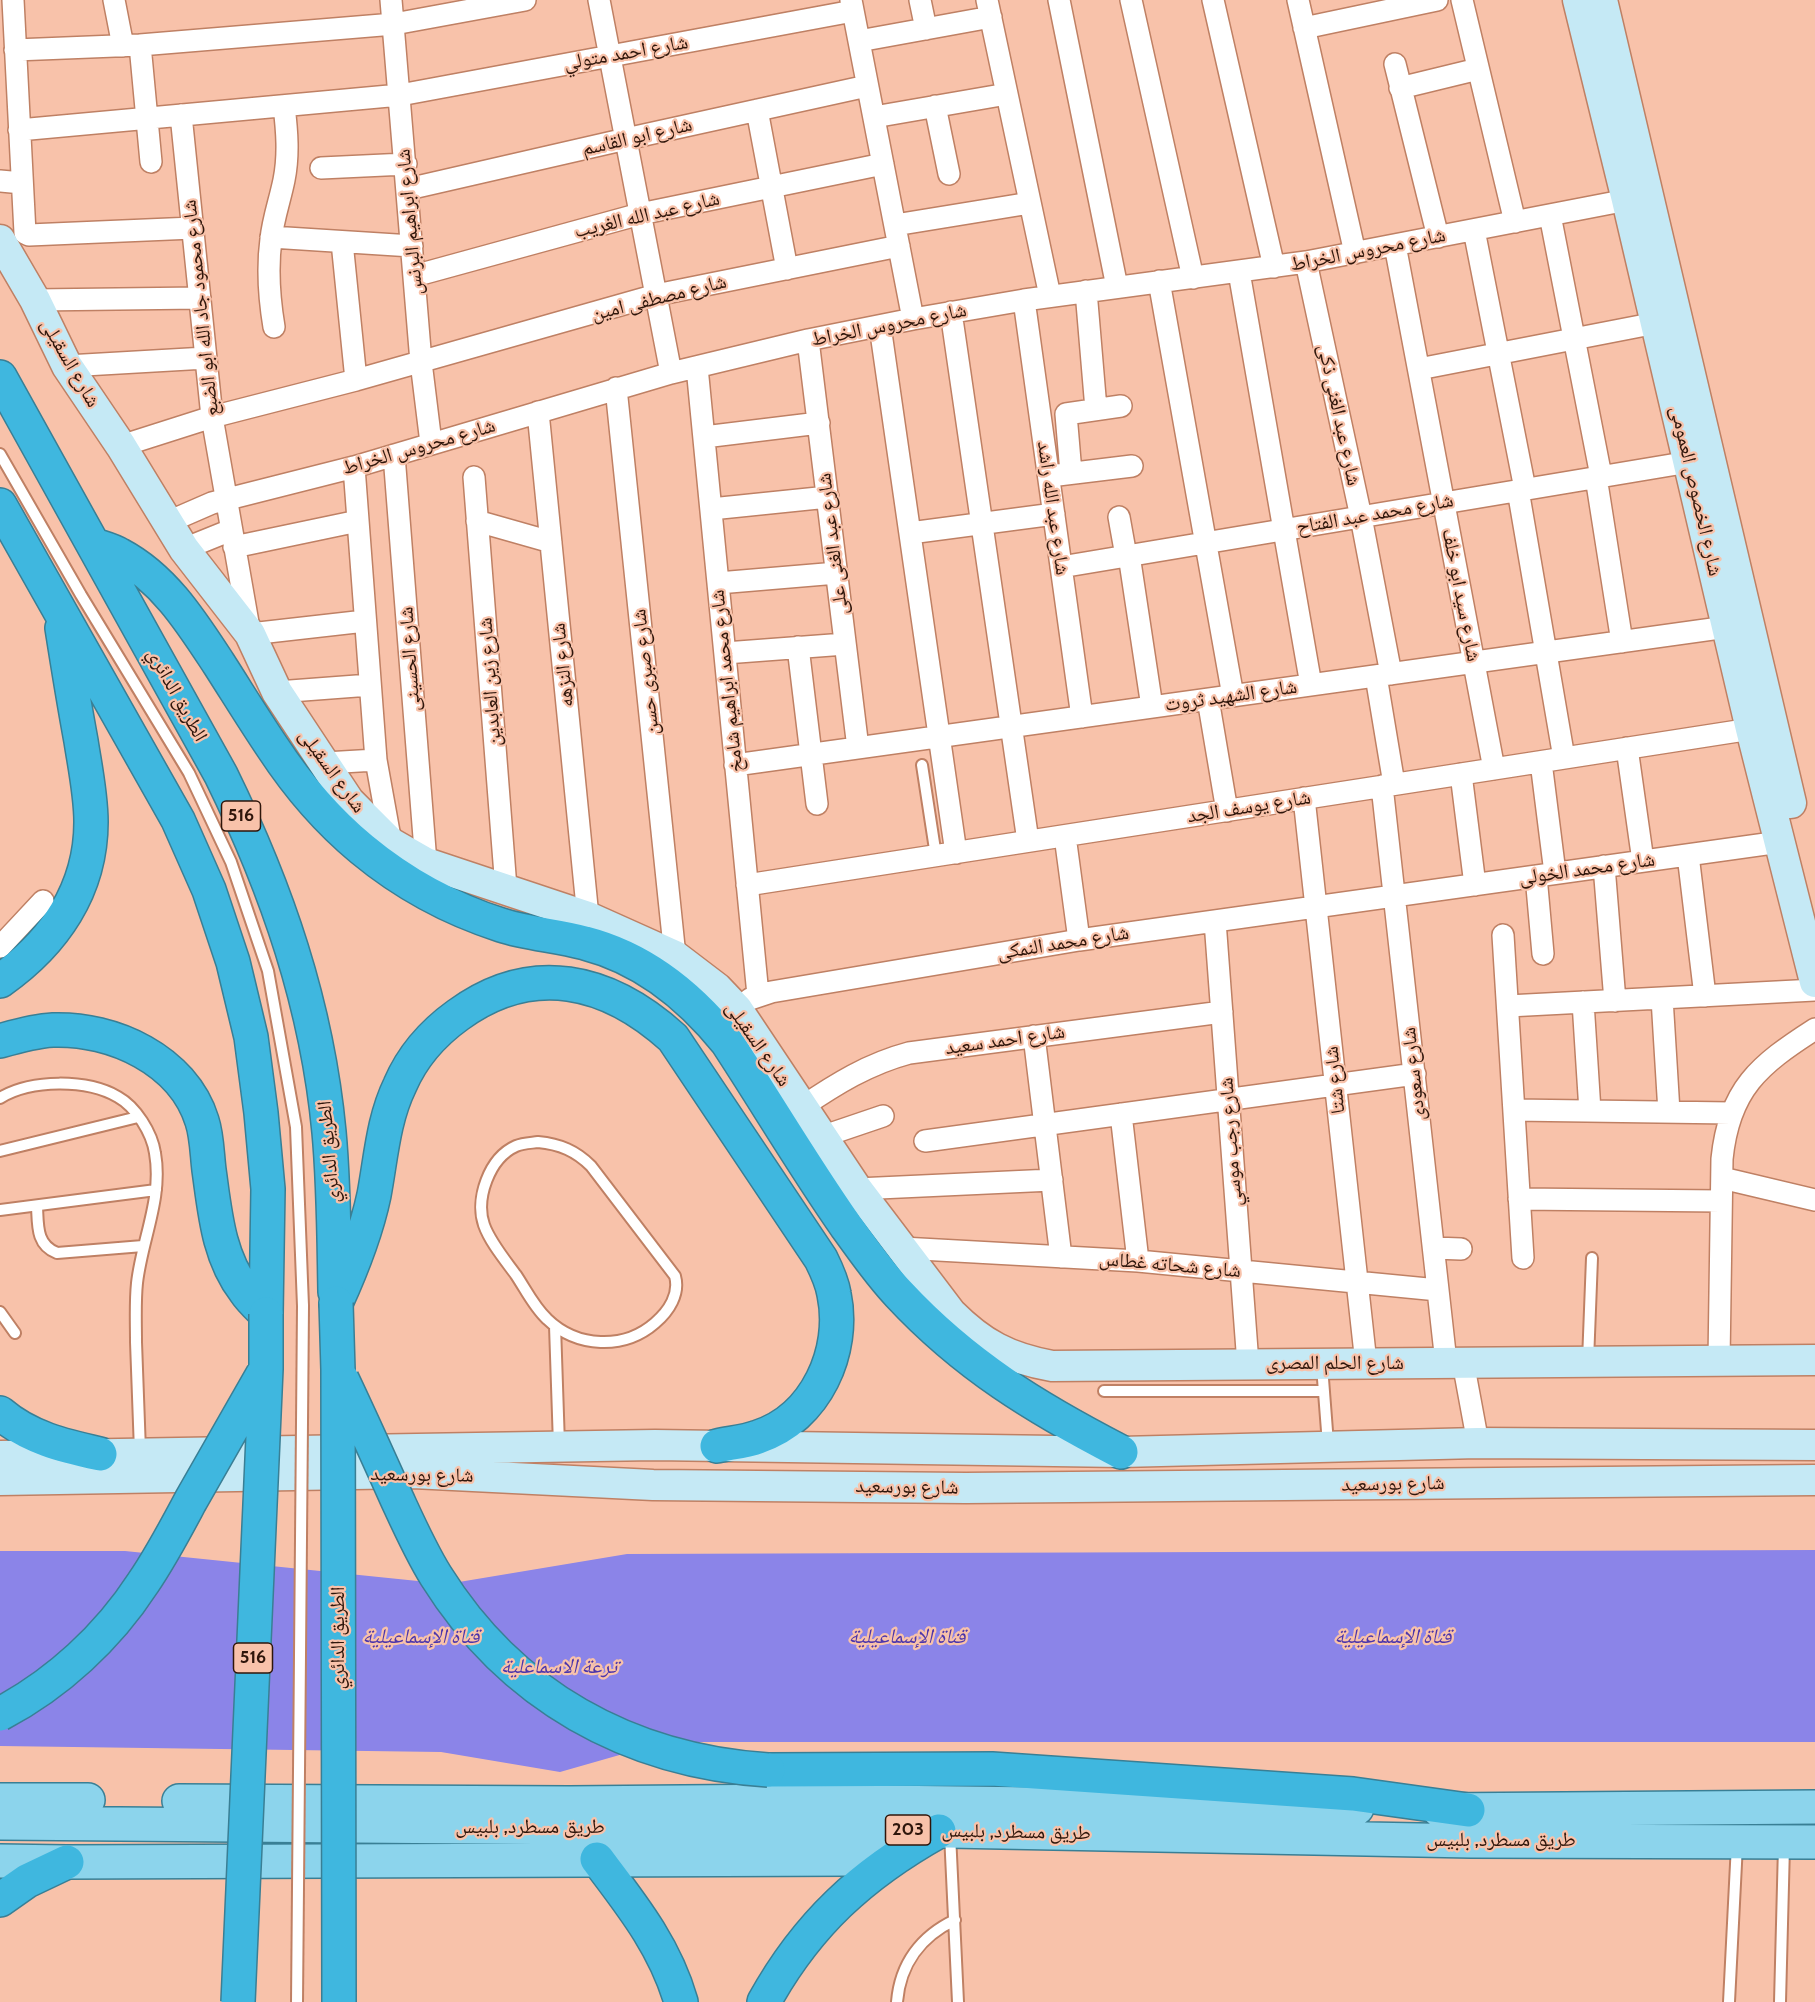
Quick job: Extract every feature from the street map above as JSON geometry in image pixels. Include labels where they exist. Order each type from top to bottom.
[{"type":"highway","name":"الطريق الدائري","points":[[0,377],[226,784],[249,831],[292,948],[308,1008],[329,1131],[333,1193],[338,1370],[339,2002]]},
{"type":"highway","name":"516","points":[[0,505],[178,820],[209,890],[233,962],[251,1037],[268,1189],[266,1369],[238,2002]]},
{"type":"highway","points":[[94,545],[118,554],[137,566],[175,602],[194,626],[292,777],[338,828],[363,850],[410,883],[446,903],[500,925],[528,933],[586,943],[613,952],[656,975],[687,999],[727,1042],[838,1214],[898,1293],[932,1328],[969,1360],[1009,1389],[1058,1419],[1121,1452]]},
{"type":"highway","points":[[0,981],[34,955],[62,920],[81,880],[90,843],[91,805],[58,606]]},
{"type":"highway","points":[[336,1303],[348,1278],[366,1226],[392,1103],[400,1084],[423,1048],[437,1033],[469,1007],[506,989],[525,984],[567,984],[606,994],[642,1012],[673,1038],[821,1259],[834,1293],[837,1320],[834,1347],[830,1364],[813,1395],[802,1408],[774,1430],[758,1437],[717,1446]]},
{"type":"highway","points":[[0,1041],[52,1030],[90,1033],[129,1045],[155,1060],[174,1075],[192,1098],[203,1124],[214,1210],[225,1254],[245,1292],[266,1314]]},
{"type":"highway","points":[[0,1714],[34,1693],[60,1673],[98,1639],[125,1609],[159,1558],[266,1369]]},
{"type":"highway","points":[[338,1370],[420,1548],[435,1575],[471,1625],[515,1669],[539,1689],[573,1712],[619,1736],[648,1747],[707,1763],[768,1770],[1003,1769],[1353,1794],[1468,1810]]},
{"type":"highway","points":[[0,1413],[9,1421],[51,1443],[100,1454]]},
{"type":"highway","points":[[771,1996],[811,1932],[857,1886],[883,1865],[944,1831]]},
{"type":"highway","points":[[597,1859],[652,1935],[675,1980],[681,2002]]},
{"type":"highway","points":[[0,1900],[27,1881],[67,1862]]},
{"type":"main road","name":"طريق مسطرد, بلبيس","points":[[0,1800],[569,1803],[797,1801],[1468,1810],[1815,1807]]},
{"type":"main road","name":"طريق مسطرد, بلبيس","points":[[0,1823],[905,1830],[1471,1841],[1800,1841]]},
{"type":"main road","points":[[0,1861],[853,1859],[882,1848],[905,1830]]},
{"type":"street","points":[[13,0],[10,61],[19,130],[22,183],[12,235],[193,228]]},
{"type":"street","points":[[114,0],[131,45],[147,118],[151,162]]},
{"type":"street","name":"شارع ابراهيم البرنس","points":[[391,0],[421,362],[432,443]]},
{"type":"street","points":[[10,61],[131,45],[394,24],[525,0]]},
{"type":"street","points":[[599,0],[671,373]]},
{"type":"street","points":[[920,0],[926,29]]},
{"type":"street","points":[[1059,0],[1117,287]]},
{"type":"street","points":[[1131,0],[1193,278]]},
{"type":"street","points":[[1213,0],[1274,267]]},
{"type":"street","points":[[1298,0],[1355,253]]},
{"type":"street","points":[[1304,28],[1437,0]]},
{"type":"street","points":[[1462,0],[1515,222]]},
{"type":"street","name":"شارع الخصوص العمومى","points":[[1578,0],[1751,729],[1815,982]]},
{"type":"street","name":"شارع الخصوص العمومى","points":[[1602,0],[1815,899]]},
{"type":"street","points":[[852,6],[913,318]]},
{"type":"street","name":"شارع احمد متولي","points":[[19,130],[400,95],[610,56],[852,6]]},
{"type":"street","points":[[859,41],[926,29],[989,9],[1050,296]]},
{"type":"street","points":[[1395,64],[1438,237]]},
{"type":"street","points":[[1400,88],[1478,69]]},
{"type":"street","name":"شارع ابو القاسم","points":[[408,189],[867,86]]},
{"type":"street","points":[[874,117],[1007,94]]},
{"type":"street","points":[[274,327],[268,282],[271,237],[286,166],[288,134],[284,106]]},
{"type":"street","points":[[935,106],[948,174]]},
{"type":"street","points":[[757,110],[788,269]]},
{"type":"street","name":"شارع محمود جاد الله ابو الضبع","points":[[181,115],[212,417],[250,634]]},
{"type":"street","points":[[321,168],[406,164]]},
{"type":"street","name":"شارع عبد الله الغريب","points":[[414,276],[640,214],[883,164]]},
{"type":"street","points":[[0,182],[22,183]]},
{"type":"street","name":"شارع محروس الخراط","points":[[166,523],[225,500],[354,467],[616,388],[808,340],[913,318],[1024,300],[1159,281],[1239,273],[1306,262],[1627,200]]},
{"type":"street","points":[[895,225],[1030,203]]},
{"type":"street","points":[[1550,215],[1598,477],[1622,642]]},
{"type":"street","points":[[1474,230],[1498,354],[1564,758]]},
{"type":"street","name":"شارع السقيلى","points":[[12,235],[35,300],[67,366],[121,446],[166,523],[250,634],[277,692],[349,801],[391,843],[426,863],[588,917],[675,956],[717,988],[747,1002],[802,1107],[857,1189],[902,1248]]},
{"type":"street","points":[[271,237],[412,246]]},
{"type":"street","points":[[342,242],[356,380]]},
{"type":"street","name":"شارع سيد ابو خلف","points":[[1395,245],[1494,769]]},
{"type":"street","name":"شارع مصطفى امين","points":[[121,446],[212,417],[356,380],[656,295],[899,246]]},
{"type":"street","name":"شارع عبد الغنى ذكى","points":[[1306,262],[1361,517],[1383,675],[1388,785]]},
{"type":"street","points":[[1239,273],[1311,685]]},
{"type":"street","points":[[1159,281],[1233,696]]},
{"type":"street","points":[[1086,291],[1096,409]]},
{"type":"street","points":[[35,300],[200,298]]},
{"type":"street","name":"شارع عبد الله راشد","points":[[1024,300],[1083,717]]},
{"type":"street","points":[[951,312],[1028,841]]},
{"type":"street","points":[[1419,369],[1656,323]]},
{"type":"street","points":[[880,326],[939,737],[946,854]]},
{"type":"street","name":"شارع عبد الغنى على","points":[[808,340],[858,748]]},
{"type":"street","points":[[67,366],[206,358]]},
{"type":"street","name":"شارع محمد ابراهيم شامخ","points":[[697,366],[747,885],[747,1002]]},
{"type":"street","name":"شارع صبرى حسن","points":[[616,388],[675,956]]},
{"type":"street","points":[[1071,473],[1066,416],[1068,413],[1121,406]]},
{"type":"street","name":"شارع النزهه","points":[[538,412],[588,917]]},
{"type":"street","points":[[704,437],[819,423]]},
{"type":"street","name":"شارع الحسينى","points":[[394,455],[426,863]]},
{"type":"street","name":"شارع محمد عبد الفتاح","points":[[1061,567],[1689,462]]},
{"type":"street","points":[[1048,476],[1132,466]]},
{"type":"street","points":[[354,467],[376,760],[391,843]]},
{"type":"street","name":"شارع زين العابدين","points":[[474,477],[506,888]]},
{"type":"street","points":[[711,509],[828,497]]},
{"type":"street","points":[[910,532],[1054,514]]},
{"type":"street","points":[[1119,517],[1128,555],[1152,707]]},
{"type":"street","points":[[184,549],[232,538],[358,521]]},
{"type":"street","points":[[477,521],[550,542]]},
{"type":"street","points":[[718,583],[837,573]]},
{"type":"street","points":[[250,634],[365,621]]},
{"type":"street","name":"شارع الشهيد ثروت","points":[[735,765],[1727,627]]},
{"type":"street","points":[[725,653],[845,644]]},
{"type":"street","points":[[798,647],[817,804]]},
{"type":"street","points":[[277,692],[370,685]]},
{"type":"street","points":[[1208,699],[1227,811]]},
{"type":"street","name":"شارع يوسف الجد","points":[[747,885],[1751,729]]},
{"type":"street","points":[[1627,748],[1643,861]]},
{"type":"street","points":[[325,763],[376,760]]},
{"type":"street","points":[[1541,762],[1546,875],[1543,954]]},
{"type":"street","points":[[1461,774],[1475,885]]},
{"type":"street","name":"شارع سعودى","points":[[1388,785],[1394,896],[1438,1290],[1478,1443]]},
{"type":"street","name":"شارع شتا","points":[[1304,798],[1366,1363]]},
{"type":"street","points":[[1065,836],[1079,940]]},
{"type":"street","name":"شارع محمد الخولى","points":[[1394,896],[1780,842]]},
{"type":"street","points":[[1688,855],[1705,996]]},
{"type":"street","points":[[1604,866],[1615,1000]]},
{"type":"street","name":"شارع محمد النمكى","points":[[747,1002],[1079,940],[1394,896]]},
{"type":"street","points":[[1,943],[44,902]]},
{"type":"street","name":"شارع رجب موسي","points":[[1215,921],[1248,1364]]},
{"type":"street","points":[[1503,935],[1523,1258]]},
{"type":"street","points":[[1508,1006],[1815,990]]},
{"type":"street","points":[[1662,998],[1669,1112]]},
{"type":"street","points":[[1583,1002],[1590,1111]]},
{"type":"street","name":"شارع احمد سعيد","points":[[802,1107],[853,1074],[909,1053],[1222,1012]]},
{"type":"street","points":[[1719,1361],[1724,1136],[1731,1113],[1755,1073],[1815,1029]]},
{"type":"street","points":[[1034,1036],[1061,1257]]},
{"type":"street","points":[[925,1141],[1414,1074]]},
{"type":"street","points":[[1514,1110],[1731,1113]]},
{"type":"street","points":[[1121,1114],[1138,1261]]},
{"type":"street","points":[[821,1137],[883,1116]]},
{"type":"street","points":[[1722,1178],[1815,1200]]},
{"type":"street","points":[[857,1189],[1052,1180]]},
{"type":"street","points":[[1519,1199],[1722,1201]]},
{"type":"street","name":"شارع شحاته غطاس","points":[[902,1248],[1138,1261],[1438,1290]]},
{"type":"street","name":"شارع الحلم المصرى","points":[[902,1248],[951,1313],[967,1329],[996,1349],[1028,1362],[1052,1366],[1248,1364],[1323,1377],[1366,1363],[1815,1360]]},
{"type":"street","points":[[1434,1248],[1461,1249]]},
{"type":"street","name":"شارع بورسعيد","points":[[0,1456],[655,1445],[1121,1452],[1478,1443],[1815,1445]]},
{"type":"street","points":[[559,1448],[559,1480]]},
{"type":"street","name":"شارع بورسعيد","points":[[0,1480],[413,1473],[653,1485],[966,1488],[1815,1480]]},
{"type":"lane","points":[[0,454],[81,595],[189,773],[231,862],[268,971],[296,1127],[303,1306],[297,2002]]},
{"type":"lane","points":[[922,765],[946,854]]},
{"type":"lane","points":[[0,1098],[19,1088],[39,1085],[77,1086],[99,1090],[118,1097],[131,1108],[150,1135],[155,1151],[156,1190],[153,1213],[143,1246],[136,1311],[141,1454]]},
{"type":"lane","points":[[0,1151],[138,1117]]},
{"type":"lane","points":[[555,1326],[582,1339],[612,1342],[627,1339],[646,1330],[663,1315],[675,1297],[677,1282],[671,1269],[583,1158],[573,1151],[550,1143],[526,1144],[514,1147],[505,1154],[490,1173],[485,1184],[481,1212],[485,1229],[538,1310],[555,1326],[559,1448]]},
{"type":"lane","points":[[0,1210],[156,1190]]},
{"type":"lane","points":[[37,1206],[40,1239],[50,1251],[57,1253],[143,1246]]},
{"type":"lane","points":[[1588,1361],[1592,1258]]},
{"type":"lane","points":[[0,1312],[15,1333]]},
{"type":"lane","points":[[1104,1391],[1323,1377],[1328,1447]]},
{"type":"lane","points":[[944,1831],[955,1920],[958,2002]]},
{"type":"lane","points":[[1729,2002],[1737,1841]]},
{"type":"lane","points":[[1780,2002],[1800,1841]]},
{"type":"lane","points":[[897,2002],[904,1971],[916,1949],[933,1932],[955,1920]]},
{"type":"water","name":"ترعة الاسماعلية","points":[[1815,1550],[1815,1742],[665,1742],[560,1772],[441,1752],[0,1746],[0,1551],[125,1551],[447,1584],[627,1554]]},
{"type":"water label","name":"قناة الإسماعيلية","points":[[421,1637]]},
{"type":"water label","name":"قناة الإسماعيلية","points":[[907,1637]]},
{"type":"water label","name":"قناة الإسماعيلية","points":[[1393,1637]]}]
